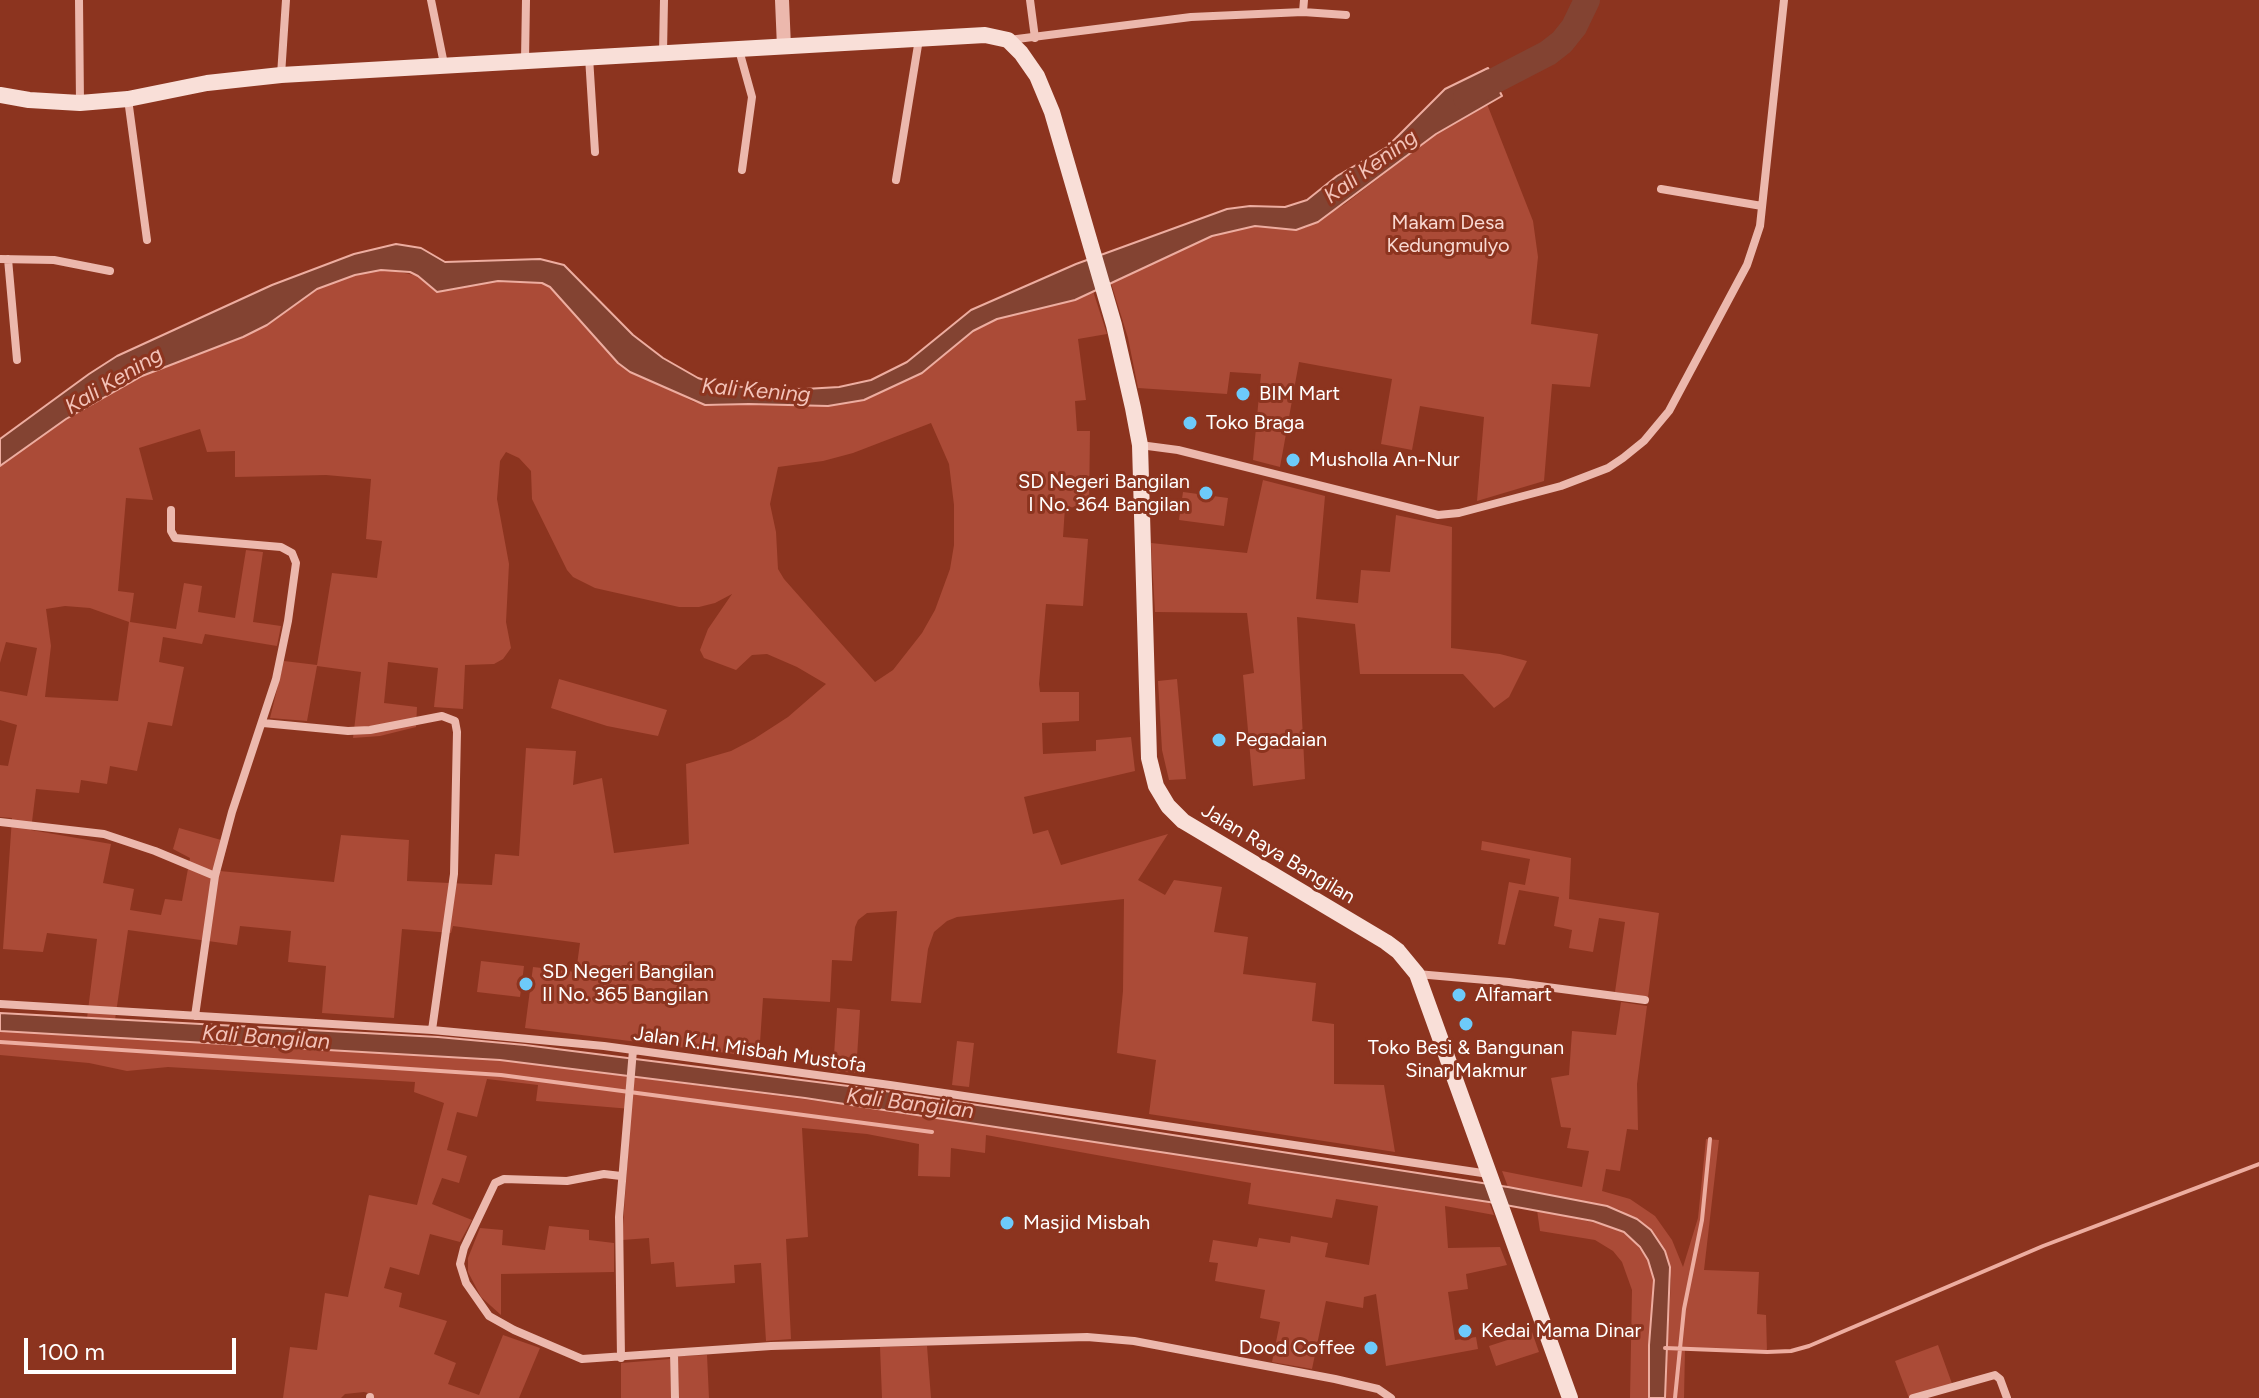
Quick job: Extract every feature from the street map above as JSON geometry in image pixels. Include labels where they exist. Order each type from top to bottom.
[{"type":"main road","points":[[0,95],[80,103],[128,99],[207,83],[281,75],[985,35],[1008,40]]},
{"type":"main road","name":"Jalan Raya Bangilan","points":[[1008,40],[1037,76],[1052,112],[1124,365],[1140,445],[1149,758],[1162,797],[1183,821],[1386,942],[1417,974],[1570,1398]]},
{"type":"street","points":[[79,0],[80,103]]},
{"type":"street","points":[[281,75],[286,0]]},
{"type":"street","points":[[431,0],[444,64]]},
{"type":"street","points":[[525,60],[526,0]]},
{"type":"street","points":[[663,53],[664,0]]},
{"type":"street","points":[[782,0],[784,47]]},
{"type":"street","points":[[1030,0],[1035,38]]},
{"type":"street","points":[[1303,12],[1304,0]]},
{"type":"street","points":[[1140,445],[1178,450],[1438,515],[1469,511],[1585,478],[1608,468],[1635,449],[1669,411],[1747,265],[1760,226],[1784,0]]},
{"type":"street","points":[[1008,40],[1191,17],[1303,12],[1346,15]]},
{"type":"street","points":[[896,180],[919,39]]},
{"type":"street","points":[[739,49],[752,97],[742,170]]},
{"type":"street","points":[[589,57],[595,152]]},
{"type":"street","points":[[128,99],[147,240]]},
{"type":"street","points":[[1661,189],[1762,206]]},
{"type":"street","points":[[17,360],[4,259],[54,260],[110,271]]},
{"type":"street","points":[[171,510],[171,531],[175,538],[281,547],[288,549],[294,557],[295,570],[286,635],[263,723],[232,812],[215,876],[195,1016]]},
{"type":"street","points":[[263,723],[348,731],[370,730],[442,716],[455,721],[453,889],[432,1030]]},
{"type":"street","points":[[0,822],[104,834],[215,876]]},
{"type":"street","points":[[1417,974],[1509,982],[1645,1000]]},
{"type":"street","name":"Jalan K.H. Misbah Mustofa","points":[[0,1004],[432,1030],[632,1053],[890,1085],[1491,1177]]},
{"type":"street","points":[[621,1358],[618,1255],[621,1176],[632,1053]]},
{"type":"street","points":[[621,1176],[604,1174],[567,1181],[499,1180],[492,1187],[464,1248],[460,1264],[474,1297],[496,1321],[573,1357],[621,1358],[771,1346],[1087,1337],[1134,1341],[1335,1379],[1378,1389],[1391,1398]]},
{"type":"street","points":[[674,1353],[675,1398]]},
{"type":"street","points":[[1913,1398],[1995,1375],[2000,1379],[2007,1398]]},
{"type":"green space","name":"Makam Desa Kedungmulyo","points":[[1487,104],[1533,221],[1538,257],[1531,324],[1598,334],[1590,387],[1552,384],[1544,481],[1477,501],[1484,417],[1420,406],[1412,450],[1381,444],[1392,379],[1299,362],[1280,467],[1253,460],[1261,374],[1230,372],[1227,394],[1138,388],[1128,338],[1111,283],[1212,236],[1243,227],[1296,230],[1307,227],[1345,204],[1436,134]]},
{"type":"green space","points":[[391,270],[418,276],[437,292],[498,281],[542,283],[655,382],[694,402],[715,406],[828,406],[864,400],[921,373],[973,331],[997,319],[1059,304],[1093,291],[1107,334],[1078,339],[1086,400],[1075,401],[1077,431],[1090,431],[1089,508],[1065,507],[1063,537],[1088,539],[1083,606],[1046,604],[1039,684],[1040,692],[1079,692],[1079,721],[1042,723],[1043,754],[1096,751],[1096,740],[1131,737],[1135,771],[1024,797],[1033,834],[1048,830],[1061,865],[1168,834],[1138,880],[1165,895],[1174,880],[1222,887],[1214,932],[1248,937],[1243,974],[1316,983],[1312,1021],[1334,1024],[1334,1084],[1384,1085],[1395,1152],[1149,1114],[1156,1060],[1117,1053],[1123,991],[1124,899],[957,917],[947,921],[934,932],[928,949],[921,1003],[891,1001],[897,911],[867,913],[855,927],[852,961],[832,960],[830,1002],[763,998],[759,1057],[525,1028],[533,967],[576,972],[580,943],[453,926],[451,933],[402,929],[394,1018],[322,1013],[326,966],[288,962],[291,931],[240,926],[237,945],[128,930],[115,1020],[87,1018],[97,939],[47,933],[43,952],[3,949],[12,818],[0,817],[0,765],[8,766],[17,725],[0,720],[0,691],[27,696],[37,648],[6,642],[0,663],[0,466],[66,419],[142,376],[243,337],[267,325],[317,289],[368,271]],"holes":[[[931,423],[949,464],[954,505],[954,545],[950,569],[935,610],[922,633],[893,670],[875,682],[778,569],[776,532],[770,504],[778,467],[853,453]],[[200,429],[207,452],[235,451],[235,477],[326,475],[371,479],[366,539],[382,541],[377,578],[332,573],[317,665],[284,661],[270,718],[307,721],[317,666],[361,672],[353,738],[380,736],[416,727],[417,707],[384,703],[388,662],[438,668],[434,707],[463,709],[465,665],[494,664],[503,659],[511,648],[506,622],[509,564],[497,499],[500,461],[506,452],[519,458],[531,471],[532,499],[573,577],[595,588],[679,607],[699,607],[732,594],[708,629],[700,650],[704,658],[736,670],[752,655],[767,654],[826,684],[788,717],[754,739],[731,751],[686,764],[689,844],[614,853],[602,778],[573,785],[576,751],[526,748],[519,856],[495,854],[492,885],[407,881],[409,840],[341,835],[334,882],[220,871],[228,842],[179,828],[173,849],[190,858],[182,901],[165,899],[161,915],[130,910],[134,889],[103,883],[111,844],[31,830],[36,789],[79,793],[81,780],[107,784],[110,766],[137,771],[148,722],[172,726],[184,667],[159,662],[163,637],[202,644],[205,634],[277,646],[281,626],[253,622],[263,552],[246,550],[235,618],[198,612],[202,586],[184,583],[176,629],[130,622],[134,593],[118,591],[126,498],[153,500],[139,448]],[[65,606],[90,608],[129,622],[118,701],[45,697],[51,646],[46,609]]]},
{"type":"green space","points":[[1263,480],[1325,496],[1316,599],[1358,603],[1361,570],[1390,572],[1396,515],[1452,527],[1451,648],[1527,661],[1509,697],[1494,708],[1463,674],[1360,674],[1355,624],[1297,617],[1305,779],[1253,786],[1243,675],[1254,673],[1247,613],[1155,612],[1151,543],[1247,553]]},
{"type":"green space","points":[[1183,492],[1228,498],[1224,526],[1179,520]]},
{"type":"green space","points":[[559,679],[667,710],[658,736],[607,726],[551,708]]},
{"type":"green space","points":[[1177,679],[1186,779],[1169,780],[1162,750],[1158,681]]},
{"type":"green space","points":[[1482,841],[1571,858],[1569,899],[1659,913],[1648,997],[1615,992],[1625,922],[1599,918],[1593,952],[1569,948],[1572,930],[1554,926],[1559,897],[1519,890],[1505,945],[1498,944],[1509,882],[1525,885],[1530,859],[1481,850]]},
{"type":"green space","points":[[481,961],[524,966],[520,997],[477,992]]},
{"type":"green space","points":[[1621,1002],[1647,1006],[1637,1084],[1638,1130],[1627,1129],[1620,1171],[1606,1169],[1602,1191],[1630,1199],[1655,1216],[1672,1240],[1683,1267],[1698,1218],[1706,1139],[1719,1140],[1704,1270],[1759,1272],[1757,1314],[1766,1315],[1767,1352],[1685,1349],[1684,1398],[1665,1398],[1671,1279],[1665,1251],[1651,1230],[1620,1210],[1607,1206],[1508,1187],[1502,1171],[1582,1187],[1589,1151],[1567,1148],[1571,1128],[1561,1127],[1551,1078],[1569,1075],[1572,1031],[1616,1035]]},
{"type":"green space","points":[[837,1008],[860,1010],[856,1073],[833,1071]]},
{"type":"green space","points":[[0,1031],[500,1060],[888,1110],[1489,1202],[1494,1215],[1445,1206],[1448,1248],[1500,1247],[1507,1265],[1466,1274],[1468,1289],[1448,1292],[1455,1340],[1476,1337],[1478,1349],[1386,1366],[1376,1294],[1364,1297],[1363,1308],[1326,1301],[1312,1369],[1272,1362],[1280,1322],[1260,1318],[1265,1290],[1215,1281],[1218,1263],[1209,1262],[1213,1240],[1257,1247],[1259,1238],[1290,1243],[1291,1236],[1328,1243],[1325,1257],[1369,1265],[1378,1206],[1336,1199],[1332,1218],[1248,1204],[1251,1183],[986,1135],[985,1153],[951,1148],[950,1177],[918,1176],[919,1144],[867,1134],[802,1128],[808,1237],[786,1239],[791,1339],[766,1341],[761,1263],[734,1265],[735,1283],[676,1287],[674,1262],[651,1264],[649,1238],[622,1240],[631,1109],[536,1101],[538,1085],[487,1079],[477,1117],[457,1112],[447,1150],[467,1156],[459,1183],[442,1178],[432,1204],[472,1220],[460,1242],[430,1234],[419,1275],[390,1267],[384,1288],[402,1293],[399,1307],[447,1321],[434,1354],[456,1363],[448,1384],[479,1395],[503,1335],[540,1348],[519,1398],[373,1398],[372,1394],[364,1392],[345,1394],[341,1398],[283,1398],[290,1347],[317,1350],[325,1293],[348,1297],[369,1195],[417,1205],[444,1103],[414,1092],[415,1082],[168,1067],[127,1071],[89,1063],[0,1055]]},
{"type":"green space","points":[[957,1041],[974,1043],[969,1087],[952,1085]]},
{"type":"green space","points":[[1537,1210],[1614,1227],[1631,1237],[1648,1260],[1654,1280],[1649,1398],[1630,1398],[1632,1290],[1622,1262],[1613,1251],[1595,1240],[1540,1231]]},
{"type":"green space","points":[[549,1226],[589,1230],[589,1240],[614,1243],[614,1272],[501,1274],[501,1315],[481,1297],[468,1272],[468,1258],[480,1228],[503,1230],[502,1245],[545,1250]]},
{"type":"green space","points":[[1532,1332],[1539,1352],[1496,1366],[1489,1346]]},
{"type":"green space","points":[[1938,1345],[1954,1389],[1922,1398],[1909,1398],[1895,1361]]},
{"type":"green space","points":[[927,1346],[931,1398],[882,1398],[880,1347]]},
{"type":"green space","points":[[707,1355],[709,1398],[679,1398],[678,1356]]},
{"type":"green space","points":[[670,1359],[671,1398],[621,1398],[621,1363]]},
{"type":"water","points":[[1488,68],[1502,96],[1436,134],[1318,222],[1296,230],[1255,226],[1212,236],[1075,300],[997,319],[973,331],[922,373],[864,400],[828,406],[705,405],[630,372],[618,363],[550,287],[542,283],[498,281],[437,292],[410,272],[381,270],[355,275],[317,289],[267,325],[243,337],[142,376],[66,419],[0,466],[0,439],[117,356],[272,285],[354,254],[396,244],[421,248],[445,262],[540,259],[564,265],[633,335],[663,358],[698,378],[716,384],[805,389],[839,387],[871,380],[907,362],[971,310],[1076,264],[1227,209],[1285,207],[1307,200],[1337,176],[1387,147],[1445,89]]},
{"type":"water","name":"Kali Bangilan","points":[[0,1013],[438,1037],[525,1045],[872,1089],[1508,1187],[1607,1206],[1637,1219],[1651,1230],[1665,1251],[1670,1267],[1665,1398],[1649,1398],[1654,1280],[1648,1260],[1624,1232],[1593,1221],[1489,1202],[805,1098],[500,1060],[0,1031]]},
{"type":"waterway","name":"Kali Kening","points":[[1466,98],[1548,53],[1562,42],[1574,27],[1587,0]]},
{"type":"waterway","name":"Kali Bangilan","points":[[0,1042],[501,1075],[932,1132]]},
{"type":"waterway","points":[[1675,1398],[1684,1309],[1702,1220],[1710,1139]]},
{"type":"waterway","points":[[1665,1348],[1767,1352],[1791,1351],[1809,1346],[2043,1246],[2259,1164]]},
{"type":"place","name":"BIM Mart","points":[[1243,394]]},
{"type":"place","name":"Toko Braga","points":[[1190,423]]},
{"type":"place","name":"Musholla An-Nur","points":[[1293,460]]},
{"type":"place","name":"SD Negeri Bangilan I No. 364 Bangilan","points":[[1206,493]]},
{"type":"place","name":"Pegadaian","points":[[1219,740]]},
{"type":"place","name":"SD Negeri Bangilan II No. 365 Bangilan","points":[[526,984]]},
{"type":"place","name":"Alfamart","points":[[1459,995]]},
{"type":"place","name":"Toko Besi & Bangunan Sinar Makmur","points":[[1466,1024]]},
{"type":"place","name":"Masjid Misbah","points":[[1007,1223]]},
{"type":"place","name":"Kedai Mama Dinar","points":[[1465,1331]]},
{"type":"place","name":"Dood Coffee","points":[[1371,1348]]}]
